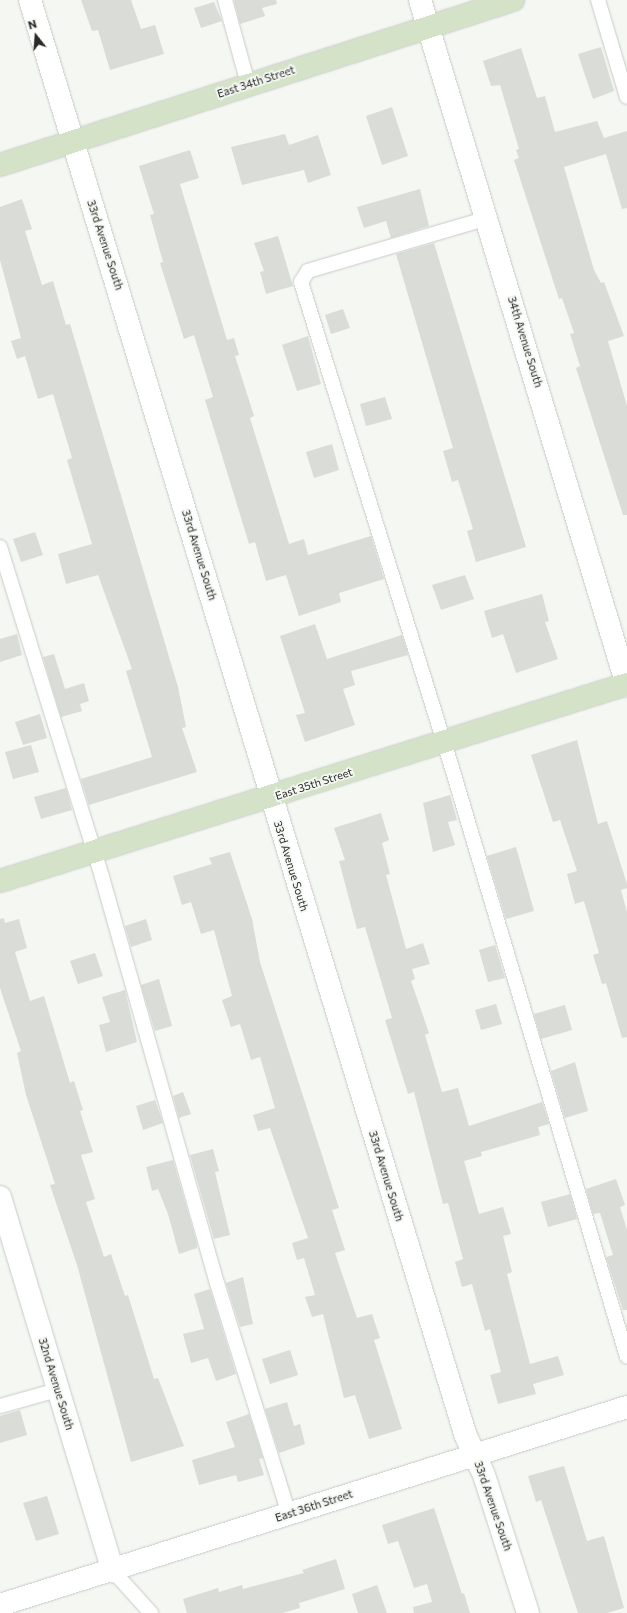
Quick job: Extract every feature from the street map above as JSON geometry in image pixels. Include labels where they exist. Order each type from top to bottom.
[{"type":"street","name":"33rd Avenue South","points":[[30,0],[465,1434],[475,1455],[528,1613]]},
{"type":"street","name":"34th Avenue South","points":[[420,0],[488,218],[627,684]]},
{"type":"street","name":"East 34th Street","points":[[0,166],[248,84],[513,0]]},
{"type":"street","name":"East 35th Street","points":[[0,881],[271,798],[444,741],[627,684]]},
{"type":"street","name":"32nd Avenue South","points":[[0,1197],[57,1390],[113,1570]]},
{"type":"street","name":"East 36th Street","points":[[0,1605],[627,1407]]},
{"type":"lane","points":[[225,0],[248,84]]},
{"type":"lane","points":[[598,0],[627,97]]},
{"type":"lane","points":[[488,218],[308,271],[301,282],[444,741],[627,1357]]},
{"type":"lane","points":[[0,547],[94,852],[217,1283],[289,1514]]},
{"type":"lane","points":[[0,1406],[57,1390]]},
{"type":"lane","points":[[113,1570],[152,1613]]},
{"type":"building","points":[[81,0],[131,0],[141,29],[155,25],[164,54],[110,70],[98,30],[92,31]]},
{"type":"building","points":[[234,0],[276,0],[277,4],[262,8],[265,16],[240,24]]},
{"type":"building","points":[[214,2],[222,21],[201,28],[194,8]]},
{"type":"building","points":[[601,47],[614,91],[593,99],[578,54]]},
{"type":"building","points":[[521,48],[537,98],[545,96],[555,132],[597,121],[604,138],[627,131],[627,208],[622,209],[606,154],[564,167],[594,270],[601,283],[604,282],[624,336],[608,341],[627,406],[627,515],[623,515],[576,368],[580,366],[570,334],[574,333],[562,298],[559,299],[514,160],[519,158],[516,150],[519,149],[500,85],[491,86],[483,61]]},
{"type":"building","points":[[392,107],[408,156],[382,165],[366,116]]},
{"type":"building","points":[[285,134],[289,145],[318,135],[331,175],[308,183],[304,170],[242,185],[231,147]]},
{"type":"building","points":[[190,150],[199,178],[180,184],[227,340],[234,338],[239,355],[235,356],[254,416],[250,418],[289,544],[304,539],[308,555],[371,536],[384,579],[339,593],[341,602],[299,616],[286,575],[266,581],[255,542],[249,544],[205,400],[213,397],[194,335],[184,339],[160,263],[163,262],[150,215],[154,214],[139,166]]},
{"type":"building","points":[[420,189],[429,226],[391,238],[386,221],[364,228],[357,207]]},
{"type":"building","points":[[22,199],[32,229],[25,231],[42,285],[53,281],[66,325],[70,324],[178,687],[186,727],[182,728],[197,772],[89,805],[81,779],[152,757],[126,671],[132,669],[98,575],[66,584],[58,554],[92,544],[67,460],[72,458],[53,394],[38,399],[25,356],[17,359],[11,341],[21,338],[0,260],[0,207]]},
{"type":"building","points":[[278,236],[293,286],[266,294],[260,272],[264,271],[254,243]]},
{"type":"building","points":[[434,243],[526,547],[476,562],[467,531],[473,529],[458,480],[452,482],[443,451],[453,448],[396,254]]},
{"type":"building","points":[[343,309],[350,328],[331,334],[325,315]]},
{"type":"building","points":[[308,336],[321,384],[297,391],[282,345]]},
{"type":"building","points":[[385,397],[392,419],[366,426],[360,404]]},
{"type":"building","points":[[332,444],[339,470],[314,478],[306,452]]},
{"type":"building","points":[[35,532],[43,555],[21,562],[13,539]]},
{"type":"building","points":[[465,575],[474,599],[441,610],[432,585]]},
{"type":"building","points":[[542,594],[549,621],[545,622],[558,659],[516,673],[503,634],[492,638],[484,611]]},
{"type":"building","points":[[315,624],[327,659],[402,635],[408,655],[351,671],[355,685],[343,689],[355,725],[305,742],[296,715],[305,713],[280,636]]},
{"type":"building","points":[[17,634],[22,655],[0,662],[0,639]]},
{"type":"building","points":[[54,654],[65,689],[84,683],[89,701],[80,704],[82,711],[61,717],[43,657]]},
{"type":"building","points":[[40,714],[47,738],[23,745],[15,722]]},
{"type":"building","points":[[577,740],[598,824],[607,821],[627,884],[627,888],[621,890],[627,912],[627,1037],[622,1038],[606,983],[602,984],[593,955],[599,953],[584,901],[575,904],[567,874],[577,871],[560,820],[553,822],[531,755]]},
{"type":"building","points":[[31,745],[39,772],[13,779],[5,752]]},
{"type":"building","points":[[66,788],[72,810],[41,819],[34,797]]},
{"type":"building","points":[[450,795],[457,820],[448,822],[455,845],[433,852],[423,803]]},
{"type":"building","points":[[381,813],[389,840],[382,843],[390,874],[386,875],[406,949],[423,943],[430,964],[412,969],[415,979],[411,981],[429,1033],[425,1035],[442,1092],[458,1088],[469,1126],[542,1102],[549,1124],[538,1127],[540,1135],[481,1152],[482,1156],[464,1161],[479,1214],[503,1207],[511,1234],[503,1236],[512,1272],[507,1274],[530,1364],[558,1356],[564,1375],[533,1384],[536,1394],[498,1404],[490,1375],[501,1372],[490,1329],[485,1331],[472,1284],[462,1287],[455,1262],[463,1259],[448,1203],[443,1204],[414,1092],[408,1094],[385,1020],[392,1018],[365,927],[357,929],[339,861],[345,860],[334,828]]},
{"type":"building","points":[[516,847],[534,911],[506,919],[487,856]]},
{"type":"building","points":[[230,852],[252,919],[260,962],[339,1208],[332,1210],[345,1250],[335,1253],[357,1318],[372,1314],[380,1338],[374,1340],[402,1429],[369,1439],[355,1395],[344,1398],[323,1314],[312,1317],[305,1297],[315,1295],[304,1258],[297,1260],[292,1243],[308,1238],[270,1128],[258,1131],[253,1115],[275,1108],[260,1057],[251,1060],[240,1024],[231,1027],[222,1000],[232,996],[214,930],[201,934],[191,902],[182,905],[173,876],[212,864],[209,858]]},
{"type":"building","points":[[4,918],[5,923],[19,919],[27,948],[15,952],[30,1001],[44,996],[70,1083],[74,1081],[83,1110],[80,1111],[93,1152],[81,1155],[95,1199],[86,1202],[104,1257],[111,1254],[125,1296],[128,1295],[154,1379],[158,1378],[184,1446],[131,1462],[77,1265],[50,1185],[55,1184],[26,1095],[17,1053],[21,1051],[0,988],[0,919]]},
{"type":"building","points":[[146,919],[152,940],[131,947],[125,926]]},
{"type":"building","points":[[495,945],[505,978],[488,982],[479,950]]},
{"type":"building","points":[[95,953],[103,976],[78,984],[70,961]]},
{"type":"building","points":[[159,979],[172,1026],[155,1031],[141,985]]},
{"type":"building","points":[[125,990],[137,1042],[106,1052],[99,1025],[110,1022],[102,997]]},
{"type":"building","points":[[496,1004],[502,1024],[481,1030],[475,1010]]},
{"type":"building","points":[[565,1005],[572,1030],[541,1039],[534,1014]]},
{"type":"building","points":[[575,1062],[588,1111],[565,1118],[551,1071]]},
{"type":"building","points":[[183,1092],[191,1114],[179,1118],[173,1096]]},
{"type":"building","points":[[155,1100],[163,1123],[143,1130],[136,1106]]},
{"type":"building","points":[[213,1149],[219,1171],[215,1172],[230,1235],[214,1239],[190,1155]]},
{"type":"building","points":[[173,1160],[197,1244],[197,1248],[179,1254],[168,1214],[158,1189],[152,1191],[146,1167]]},
{"type":"building","points":[[616,1179],[625,1205],[620,1207],[627,1230],[627,1310],[623,1310],[606,1257],[613,1255],[600,1213],[593,1214],[586,1189]]},
{"type":"building","points":[[570,1194],[577,1219],[548,1227],[541,1202]]},
{"type":"building","points":[[243,1277],[253,1324],[240,1327],[226,1283]]},
{"type":"building","points":[[210,1289],[236,1374],[216,1381],[208,1358],[191,1363],[183,1334],[204,1329],[194,1294]]},
{"type":"building","points":[[290,1350],[298,1375],[270,1384],[262,1359]]},
{"type":"building","points":[[287,1402],[294,1426],[300,1424],[305,1444],[279,1453],[265,1409]]},
{"type":"building","points":[[20,1410],[27,1435],[0,1443],[0,1416]]},
{"type":"building","points":[[249,1414],[263,1458],[259,1459],[264,1475],[238,1482],[236,1475],[199,1485],[192,1460],[235,1447],[226,1422]]},
{"type":"building","points":[[564,1466],[587,1541],[604,1536],[624,1608],[607,1613],[578,1613],[541,1500],[536,1502],[528,1476]]},
{"type":"building","points":[[47,1496],[59,1534],[36,1541],[23,1503]]},
{"type":"building","points":[[434,1508],[462,1594],[464,1593],[470,1613],[414,1613],[413,1607],[432,1602],[427,1584],[414,1588],[398,1541],[388,1544],[382,1525]]},
{"type":"building","points":[[336,1559],[345,1589],[299,1603],[300,1608],[282,1613],[187,1613],[183,1599],[218,1588],[219,1592],[242,1585],[243,1589],[304,1573],[302,1570]]},
{"type":"building","points":[[377,1585],[387,1613],[358,1613],[352,1594]]}]
